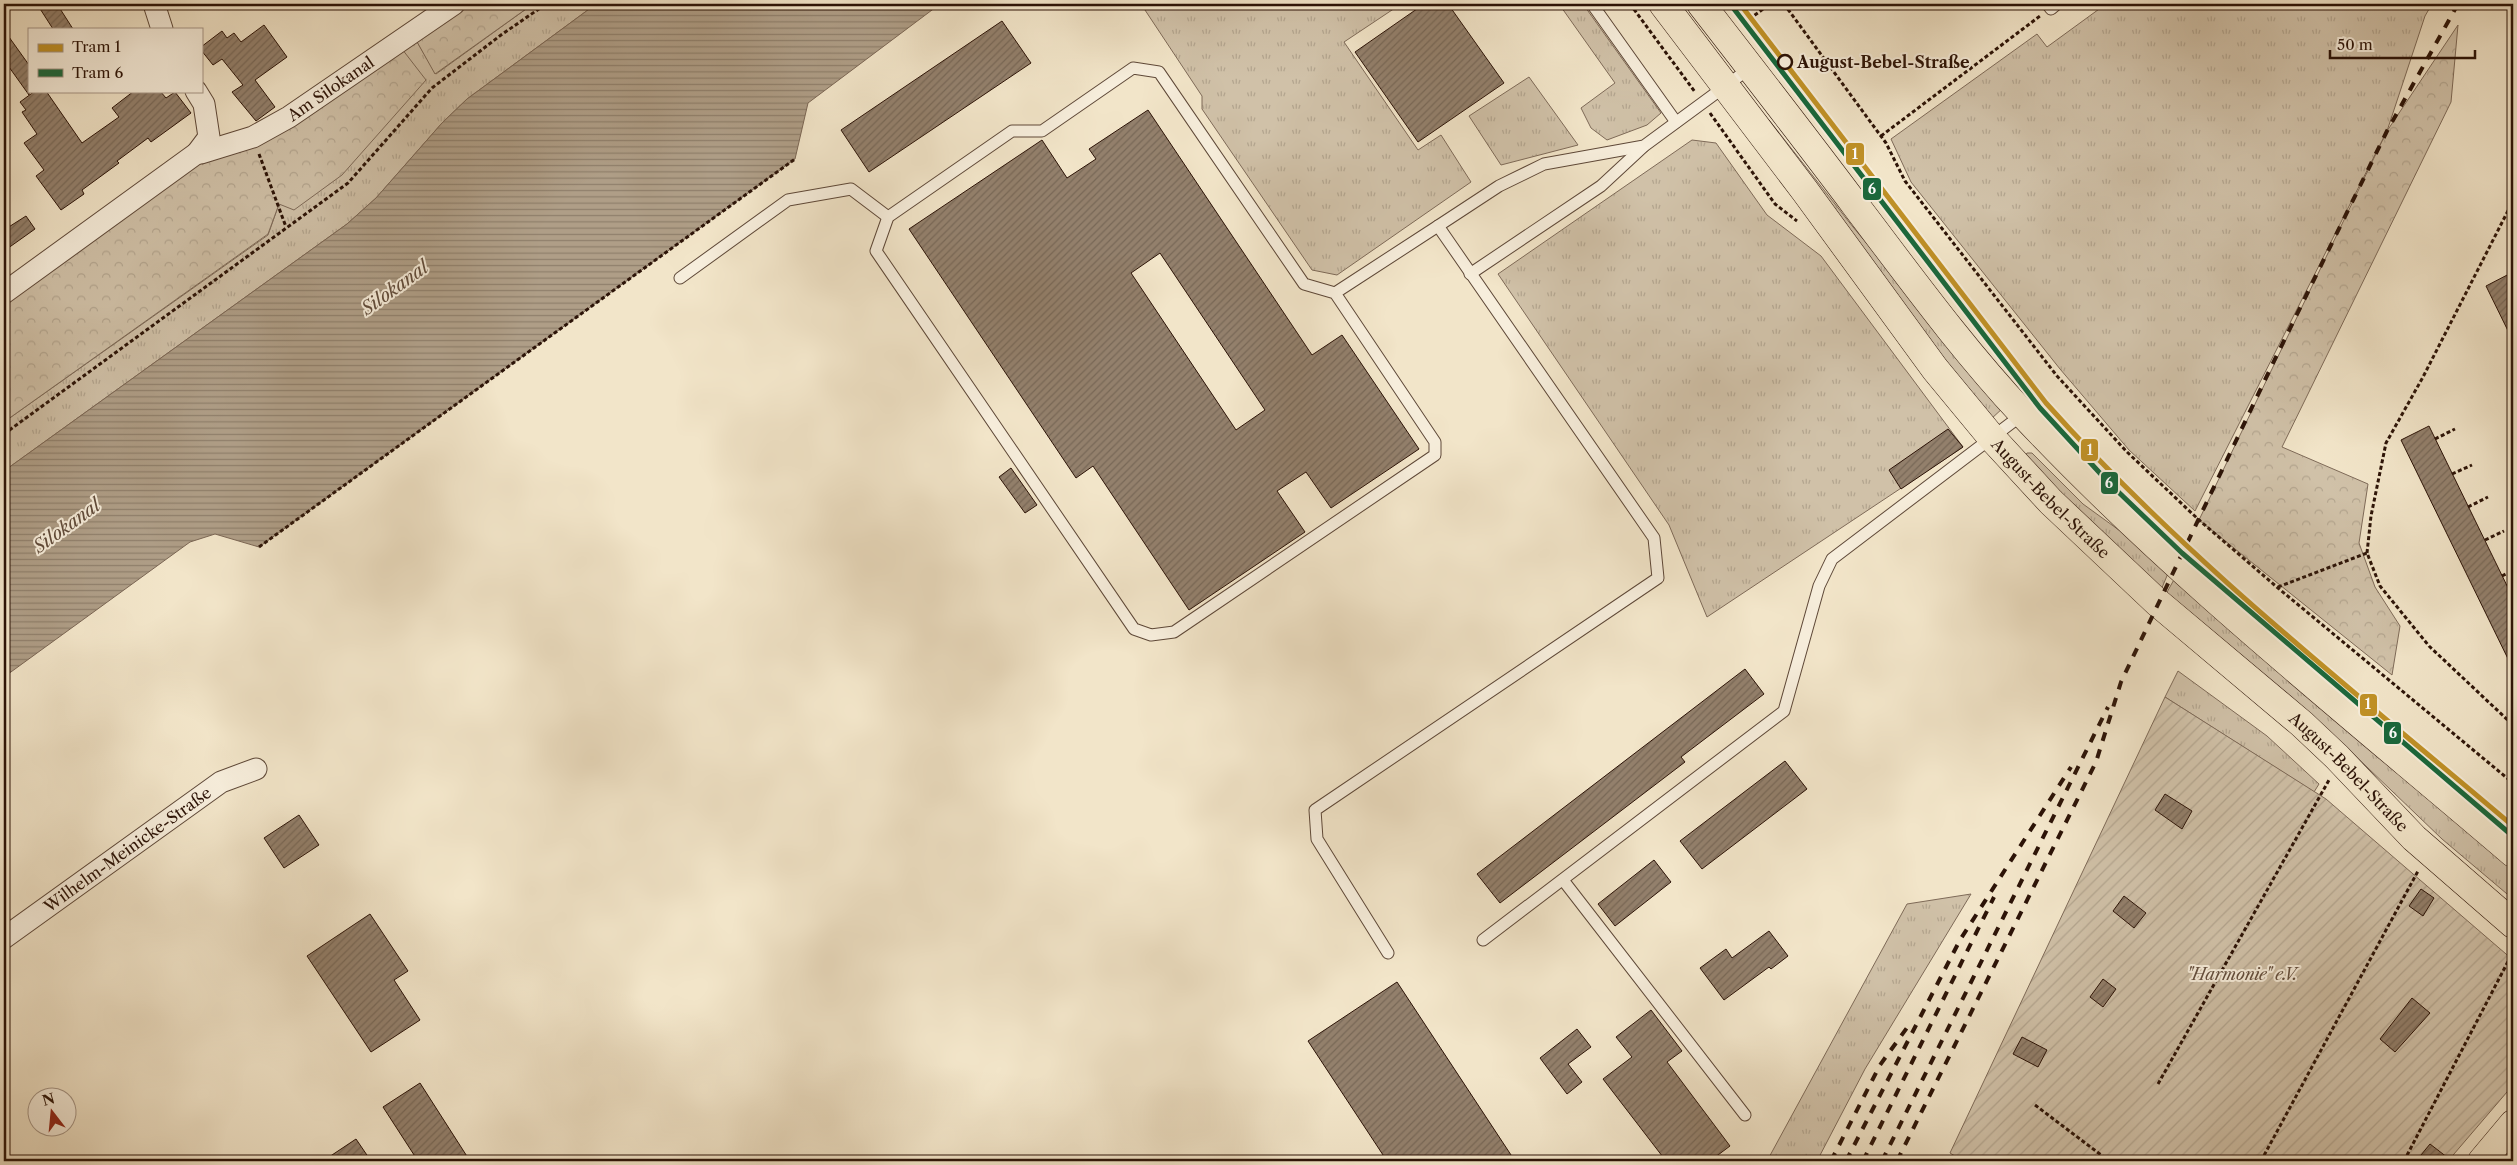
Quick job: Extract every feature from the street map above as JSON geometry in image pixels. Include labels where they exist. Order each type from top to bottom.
[{"type":"main road","name":"August-Bebel-Straße","points":[[1663,4],[1805,192],[1934,369],[1992,438],[2051,502],[2113,563],[2302,724],[2337,757],[2414,838],[2513,924]]},
{"type":"main road","points":[[1700,4],[1752,67],[1964,349],[2023,414],[2102,494],[2177,565],[2513,853]]},
{"type":"main road","points":[[2482,1161],[2513,1124]]},
{"type":"street","points":[[154,4],[162,28]]},
{"type":"street","name":"Am Silokanal","points":[[197,153],[201,154],[253,137],[289,117],[454,4]]},
{"type":"street","name":"Am Silokanal","points":[[4,293],[197,153],[210,137],[204,104],[197,92]]},
{"type":"street","name":"Wilhelm-Meinicke-Straße","points":[[4,938],[221,782],[256,769]]},
{"type":"lane","points":[[1592,4],[1676,122]]},
{"type":"lane","points":[[1470,274],[1601,186],[1644,146],[1752,67]]},
{"type":"lane","points":[[1134,68],[1159,72],[1304,284],[1335,293],[1435,442],[1435,455],[1174,632],[1151,635],[1134,629],[876,251],[888,217],[1012,131],[1042,131],[1134,68]]},
{"type":"lane","points":[[1335,293],[1499,186],[1544,164],[1644,146]]},
{"type":"lane","points":[[680,278],[788,200],[851,189],[888,217]]},
{"type":"lane","points":[[1388,953],[1317,838],[1315,810],[1658,578],[1654,538],[1438,226]]},
{"type":"lane","points":[[1483,940],[1784,711],[1819,586],[1832,559],[2023,414]]},
{"type":"lane","points":[[1563,880],[1746,1115]]},
{"type":"path","points":[[4,434],[348,183],[432,88],[501,35],[546,4]]},
{"type":"path","points":[[1630,4],[1679,71]]},
{"type":"path","points":[[1784,4],[1881,136],[1905,181],[2057,376],[2127,452],[2199,520],[2278,588],[2513,783]]},
{"type":"path","points":[[1881,136],[2052,5]]},
{"type":"path","points":[[253,137],[286,227]]},
{"type":"path","points":[[259,547],[794,159]]},
{"type":"path","points":[[2513,201],[2424,376],[2386,443],[2371,516],[2367,553],[2380,586],[2429,646],[2513,725]]},
{"type":"path","points":[[2435,439],[2454,429]]},
{"type":"path","points":[[2452,474],[2472,464]]},
{"type":"path","points":[[2468,507],[2488,497]]},
{"type":"path","points":[[2485,540],[2504,531]]},
{"type":"path","points":[[2278,588],[2367,553]]},
{"type":"path","points":[[2502,576],[2513,570]]},
{"type":"path","points":[[2158,1084],[2330,778]]},
{"type":"path","points":[[2261,1161],[2418,871]]},
{"type":"path","points":[[2404,1161],[2513,952]]},
{"type":"path","points":[[2035,1105],[2109,1161]]},
{"type":"green space","points":[[469,4],[533,4],[435,74],[416,40]]},
{"type":"green space","points":[[533,4],[596,4],[467,99],[442,123],[376,198],[347,224],[4,471],[4,422],[268,235],[279,204],[402,49],[416,40],[436,74]]},
{"type":"green space","points":[[1141,4],[1401,4],[1344,42],[1418,150],[1441,135],[1471,182],[1337,275],[1312,270],[1202,109],[1202,96]]},
{"type":"green space","points":[[1559,4],[1583,4],[1661,113],[1647,125],[1607,140],[1591,128],[1581,108],[1615,83]]},
{"type":"green space","points":[[2106,4],[2432,4],[2425,16],[2387,131],[2195,511],[2129,450],[2060,369],[1911,182],[1891,139],[2037,34],[2047,47]]},
{"type":"green space","points":[[2458,25],[2451,102],[2282,447],[2368,484],[2359,543],[2375,587],[2400,626],[2392,675],[2199,520],[2387,131]]},
{"type":"green space","points":[[402,49],[426,80],[342,175],[294,210],[279,204],[268,234],[4,422],[4,304],[195,164]]},
{"type":"green space","points":[[1529,77],[1578,145],[1501,165],[1469,116]]},
{"type":"green space","points":[[1769,120],[1853,227],[2004,407],[1990,420],[1766,122]]},
{"type":"green space","points":[[1692,140],[1716,143],[1767,215],[1821,256],[1963,447],[1707,617],[1669,525],[1498,274]]},
{"type":"green space","points":[[2027,453],[2032,453],[2083,504],[2134,541],[2169,571],[2161,590],[2024,457]]},
{"type":"green space","points":[[2176,576],[2513,865],[2513,899],[2442,839],[2343,744],[2166,594]]},
{"type":"green space","points":[[2178,671],[2267,736],[2319,784],[2314,792],[2165,697]]},
{"type":"green space","name":"\"Harmonie\" e.V.","points":[[2165,697],[2326,799],[2513,960],[2513,1085],[2448,1161],[1963,1161],[1950,1153]]},
{"type":"green space","points":[[1971,894],[1865,1069],[1817,1161],[1767,1161],[1907,904]]},
{"type":"water","name":"Silokanal","points":[[596,4],[940,4],[808,103],[795,159],[259,547],[215,534],[190,542],[4,677],[4,471],[347,224],[376,198],[442,123],[467,99]]},
{"type":"building","points":[[37,4],[57,4],[72,28],[52,28]]},
{"type":"building","points":[[1424,4],[1448,4],[1504,83],[1418,142],[1355,52]]},
{"type":"building","points":[[1002,21],[1031,63],[869,172],[841,130]]},
{"type":"building","points":[[264,25],[287,57],[255,80],[275,107],[256,121],[232,92],[243,85],[222,59],[213,65],[202,51],[202,46],[222,31],[227,38],[234,33],[241,42]]},
{"type":"building","points":[[4,30],[28,64],[29,95],[4,60]]},
{"type":"building","points":[[34,92],[47,92],[82,143],[119,117],[112,108],[133,92],[161,92],[166,98],[175,92],[191,113],[151,142],[148,138],[117,161],[119,163],[82,190],[84,194],[61,210],[36,176],[44,170],[24,143],[37,134],[22,112],[26,110],[20,102]]},
{"type":"building","points":[[1148,110],[1312,355],[1342,335],[1419,449],[1331,508],[1306,472],[1277,491],[1305,532],[1189,610],[1093,466],[1076,478],[909,229],[1042,140],[1067,178],[1096,159],[1089,149]],"holes":[[[1160,253],[1265,410],[1236,430],[1131,273]]]},
{"type":"building","points":[[26,216],[35,229],[4,251],[4,230]]},
{"type":"building","points":[[2513,272],[2513,341],[2486,286]]},
{"type":"building","points":[[2429,426],[2513,598],[2513,669],[2401,440]]},
{"type":"building","points":[[1948,429],[1963,447],[1901,489],[1889,470]]},
{"type":"building","points":[[1011,468],[1037,505],[1025,513],[999,477]]},
{"type":"building","points":[[1745,669],[1764,694],[1681,757],[1685,762],[1500,903],[1477,874]]},
{"type":"building","points":[[1785,761],[1807,789],[1702,869],[1680,841]]},
{"type":"building","points":[[2165,794],[2192,811],[2182,829],[2155,810]]},
{"type":"building","points":[[299,815],[319,845],[284,868],[264,838]]},
{"type":"building","points":[[1654,860],[1671,882],[1615,926],[1598,904]]},
{"type":"building","points":[[2421,889],[2434,898],[2423,916],[2409,906]]},
{"type":"building","points":[[2124,896],[2146,913],[2134,928],[2113,911]]},
{"type":"building","points":[[370,914],[408,971],[394,980],[420,1020],[371,1052],[307,956]]},
{"type":"building","points":[[1769,931],[1788,956],[1771,969],[1769,967],[1724,1000],[1700,968],[1726,949],[1732,958]]},
{"type":"building","points":[[2103,979],[2116,989],[2103,1007],[2090,997]]},
{"type":"building","points":[[1397,982],[1515,1161],[1387,1161],[1308,1041]]},
{"type":"building","points":[[2412,998],[2430,1013],[2395,1052],[2380,1039]]},
{"type":"building","points":[[1651,1010],[1682,1051],[1667,1062],[1730,1146],[1710,1161],[1666,1161],[1603,1079],[1632,1057],[1616,1037]]},
{"type":"building","points":[[1577,1029],[1591,1047],[1568,1064],[1582,1082],[1567,1094],[1540,1058]]},
{"type":"building","points":[[2022,1037],[2047,1050],[2038,1067],[2013,1054]]},
{"type":"building","points":[[420,1083],[470,1161],[418,1161],[383,1107]]},
{"type":"building","points":[[356,1139],[371,1161],[323,1161]]},
{"type":"building","points":[[2430,1144],[2452,1161],[2428,1161],[2421,1155]]},
{"type":"railway","points":[[1897,1161],[2096,762],[2121,682],[2274,361],[2387,131],[2458,4]]},
{"type":"railway","points":[[1882,1161],[2108,707]]},
{"type":"railway","points":[[1846,1161],[1960,940],[2071,767]]},
{"type":"railway","points":[[1863,1161],[1994,897]]},
{"type":"railway","points":[[1831,1161],[1880,1065],[1909,1025]]},
{"type":"tram line","name":"1","points":[[1740,4],[2046,403],[2100,461],[2213,570],[2332,674],[2513,826]]},
{"type":"tram line","name":"6","points":[[1734,9],[2040,408],[2109,483],[2182,553],[2508,832]]},
{"type":"place","name":"August-Bebel-Straße","points":[[1785,62]]}]
